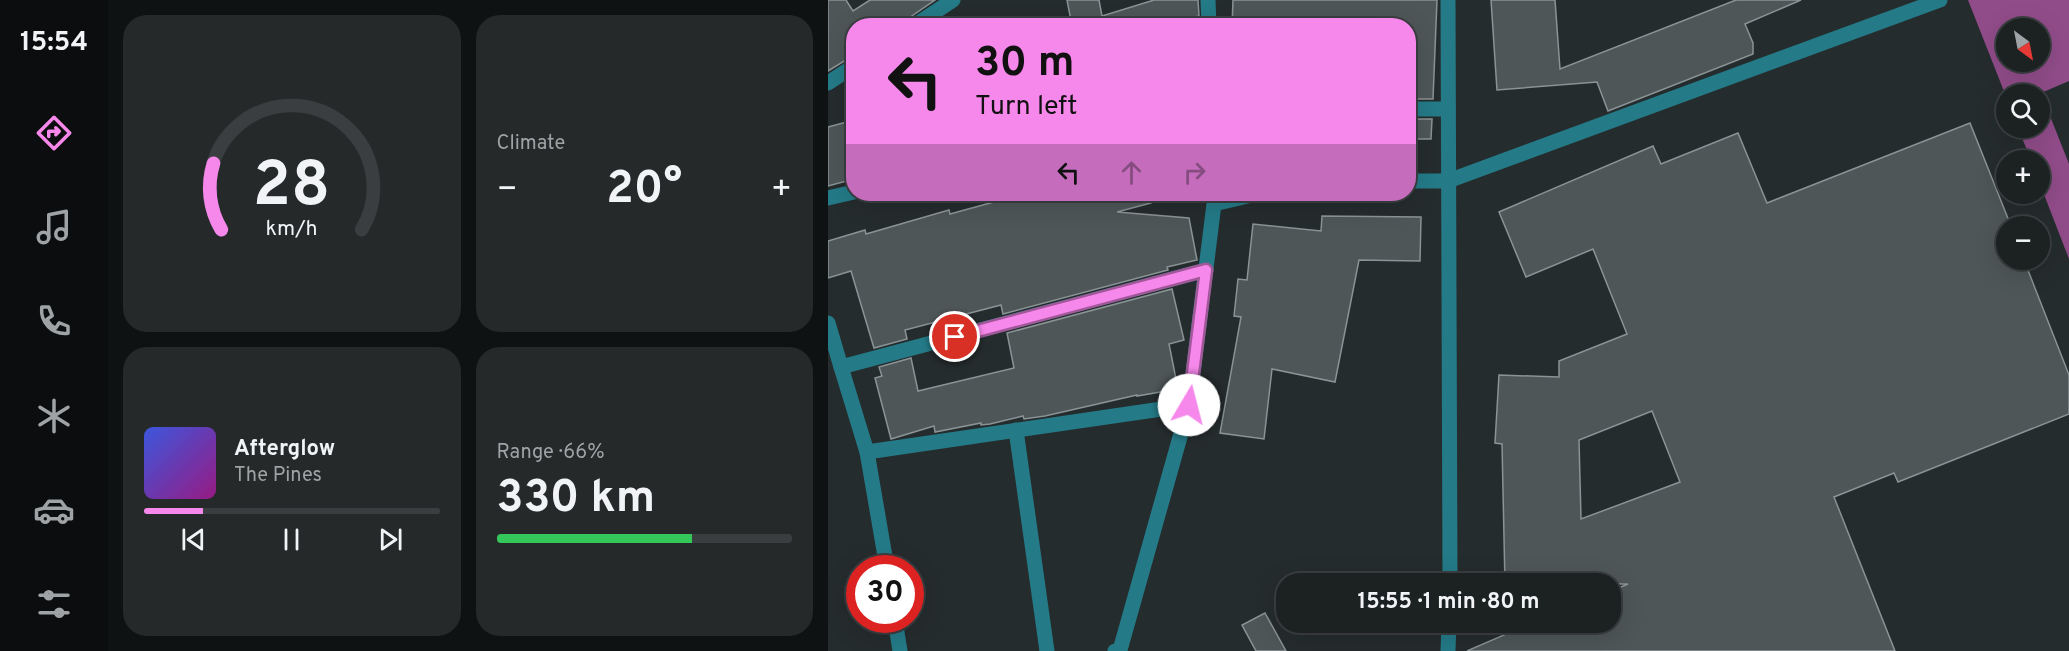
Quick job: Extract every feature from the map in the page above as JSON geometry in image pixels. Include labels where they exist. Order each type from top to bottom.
[{"type":"street","points":[[926,18],[953,0]]},
{"type":"street","points":[[1208,0],[1209,18]]},
{"type":"street","points":[[1448,0],[1450,573]]},
{"type":"street","points":[[1416,181],[1448,181],[1940,0]]},
{"type":"street","points":[[828,83],[846,71]]},
{"type":"street","points":[[1416,109],[1448,109]]},
{"type":"street","points":[[828,198],[846,194]]},
{"type":"street","points":[[1115,651],[1120,650],[1189,405],[1215,204],[1227,201]]},
{"type":"street","points":[[841,367],[1206,270]]},
{"type":"street","points":[[828,323],[867,452],[885,555]]},
{"type":"street","points":[[867,452],[1189,405]]},
{"type":"street","points":[[1016,430],[1047,651]]},
{"type":"street","points":[[897,633],[900,651]]},
{"type":"street","points":[[1448,651],[1449,633]]},
{"type":"shaded area","points":[[1968,0],[2069,0],[2069,81],[2050,89],[2050,84],[2001,84],[1996,72],[2050,72],[2050,18],[1996,18],[1996,71]]},
{"type":"shaded area","points":[[2050,116],[2069,164],[2069,259],[2048,204],[2050,204],[2050,150],[2027,150],[2022,138],[2050,138]]},
{"type":"building","points":[[828,0],[846,0],[853,11],[870,0],[935,0],[909,18],[846,18],[846,60],[828,71]]},
{"type":"building","points":[[1067,0],[1099,0],[1102,16],[1154,0],[1198,0],[1199,16],[1192,18],[1070,18]]},
{"type":"building","points":[[1233,0],[1437,0],[1433,99],[1416,99],[1416,18],[1232,18]]},
{"type":"building","points":[[1491,0],[1555,0],[1560,69],[1736,0],[1801,0],[1745,24],[1753,43],[1753,54],[1608,111],[1597,82],[1497,90]]},
{"type":"building","points":[[1416,119],[1432,119],[1431,139],[1416,139]]},
{"type":"building","points":[[846,122],[846,181],[828,186],[828,127]]},
{"type":"building","points":[[1970,123],[1996,188],[1996,204],[2002,204],[2007,216],[1996,216],[1996,270],[2028,270],[2069,375],[2069,414],[1898,482],[1894,473],[1834,497],[1895,651],[1467,651],[1509,633],[1621,633],[1621,587],[1628,584],[1621,584],[1621,573],[1505,573],[1502,444],[1495,443],[1499,375],[1559,377],[1559,361],[1627,334],[1593,249],[1526,277],[1499,212],[1653,146],[1661,164],[1738,133],[1767,203]],"holes":[[[1652,411],[1680,482],[1581,519],[1579,440]]]},
{"type":"building","points":[[997,201],[1151,201],[1151,203],[1117,212],[1189,218],[1197,260],[1167,267],[1168,270],[1003,314],[1001,305],[905,330],[907,339],[874,348],[851,271],[828,278],[828,241],[865,230],[866,234],[949,210],[950,214]]},
{"type":"building","points":[[1322,216],[1421,217],[1420,261],[1359,260],[1335,382],[1272,369],[1264,439],[1220,433],[1241,317],[1234,316],[1238,279],[1247,280],[1253,224],[1321,231]]},
{"type":"building","points":[[1172,289],[1184,340],[1169,344],[1178,389],[1137,395],[1045,416],[1024,419],[1023,416],[990,424],[981,425],[981,423],[935,432],[934,426],[891,439],[875,378],[882,376],[879,367],[911,358],[918,391],[1014,368],[1007,333]]},
{"type":"building","points":[[1265,613],[1286,651],[1256,651],[1242,625]]},
{"type":"route","points":[[955,337],[1206,270],[1189,405]]}]
